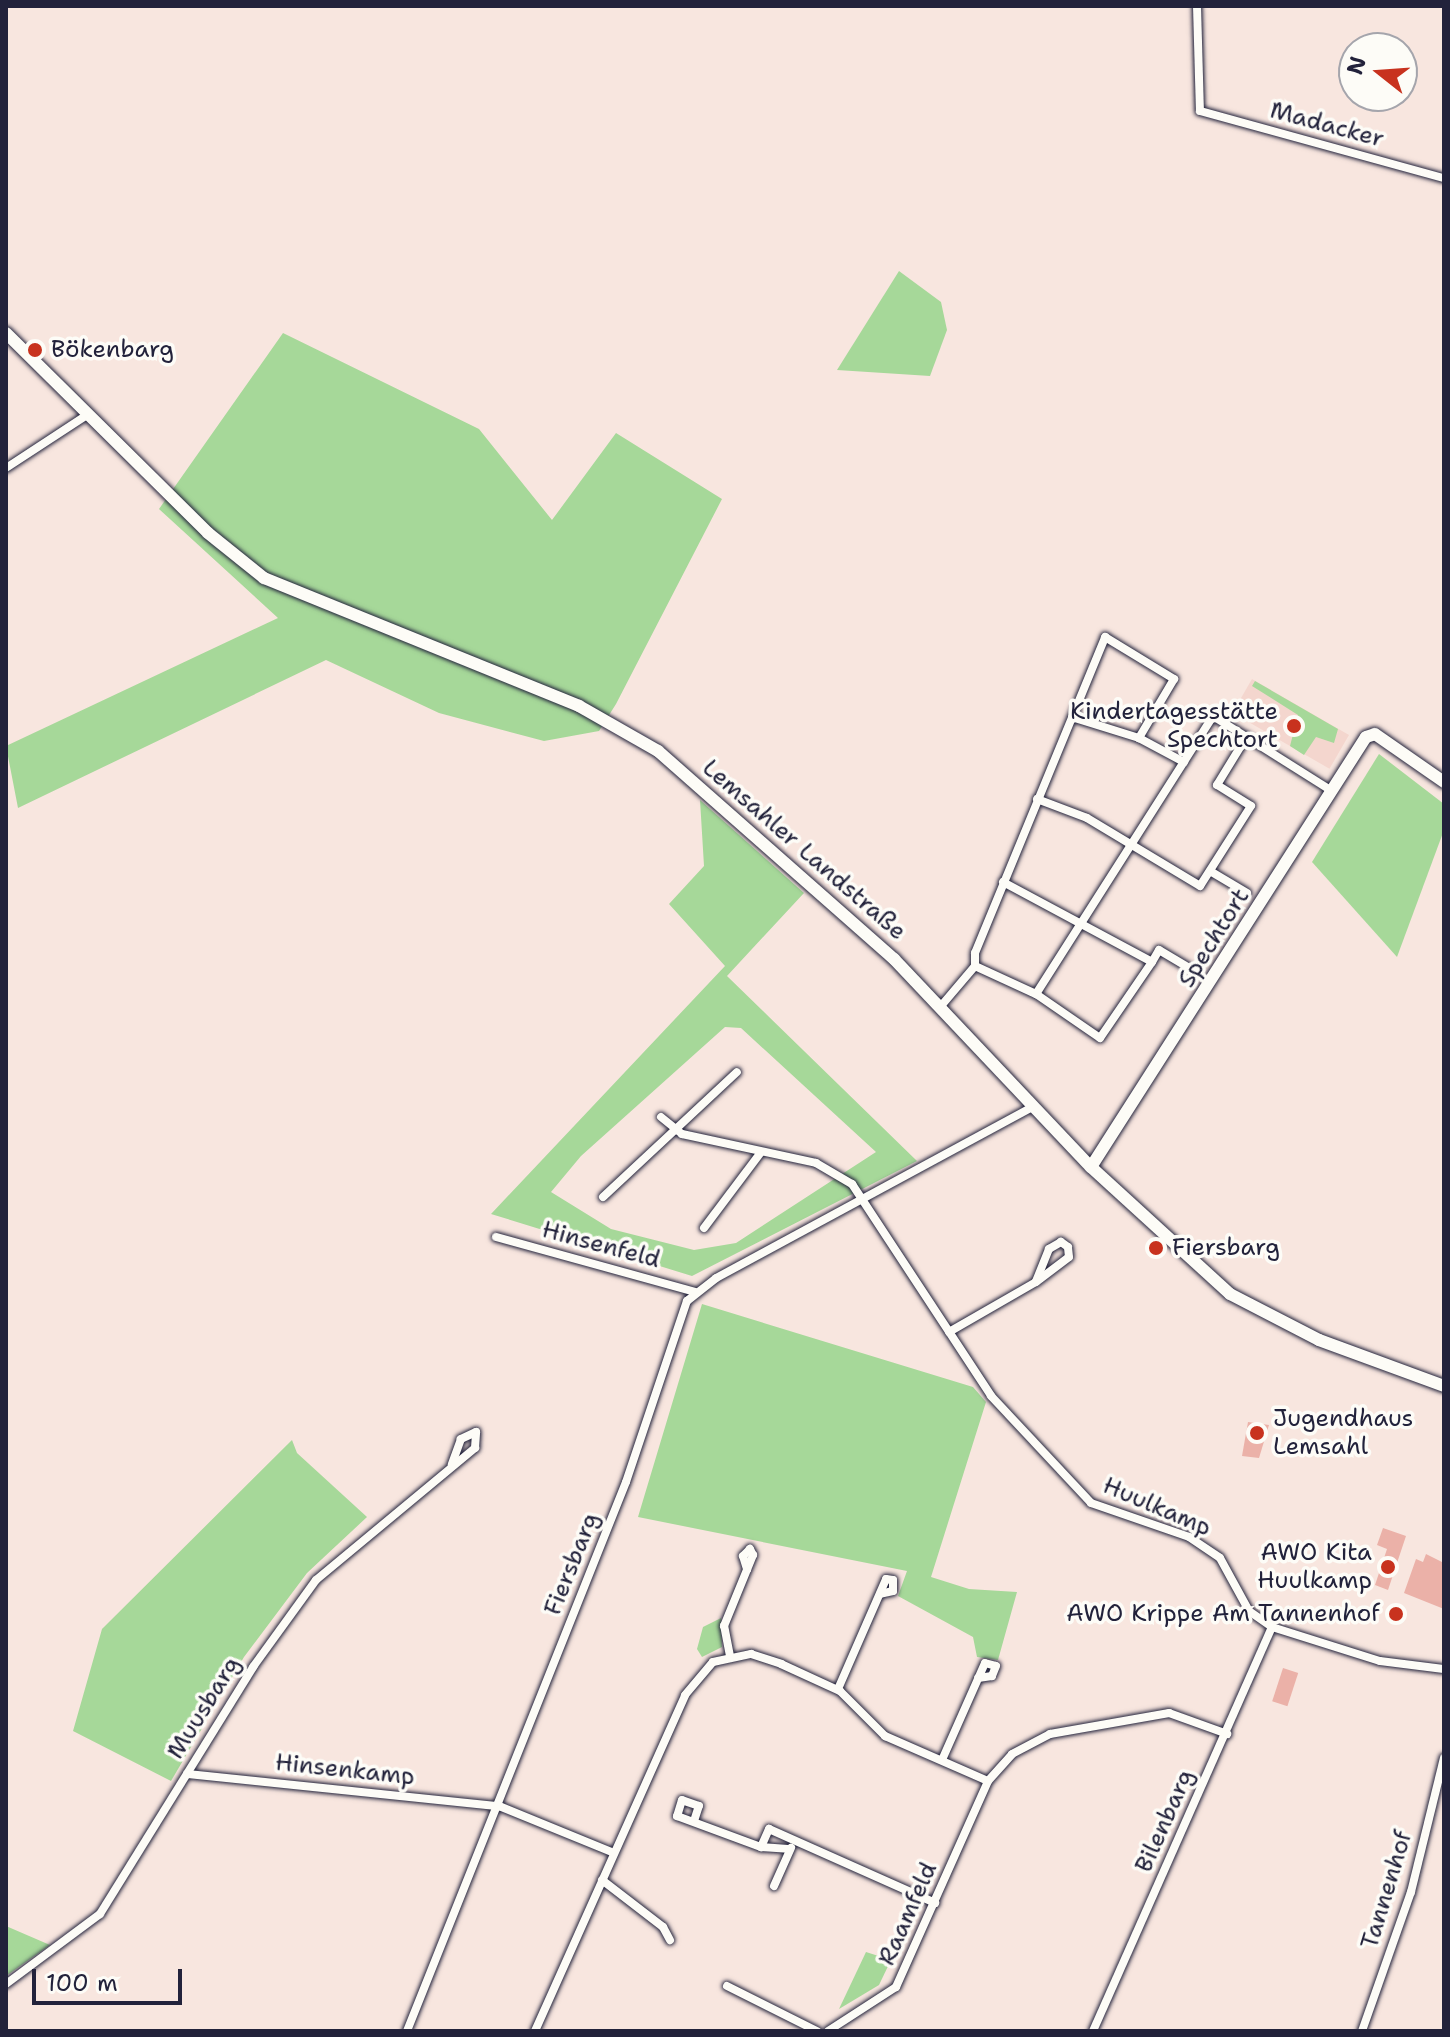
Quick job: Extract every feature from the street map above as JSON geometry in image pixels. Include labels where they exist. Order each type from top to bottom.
[{"type":"main road","name":"Lemsahler Landstraße","points":[[6,333],[87,415],[264,578],[638,736],[856,923],[941,1006],[1091,1167],[1185,1259],[1247,1305],[1319,1340],[1444,1386]]},
{"type":"main road","name":"Spechtort","points":[[1091,1167],[1366,737],[1375,734],[1444,782]]},
{"type":"street","name":"Madacker","points":[[1197,6],[1200,111],[1444,178]]},
{"type":"street","points":[[6,468],[87,415]]},
{"type":"street","points":[[941,1006],[975,966],[1003,882],[1105,637],[1174,679],[1139,738]]},
{"type":"street","points":[[1036,994],[1213,716],[1332,791]]},
{"type":"street","points":[[1072,717],[1139,738],[1184,762]]},
{"type":"street","points":[[1037,799],[1132,845],[1200,886],[1251,806],[1217,785],[1247,736]]},
{"type":"street","points":[[1210,871],[1247,893]]},
{"type":"street","points":[[1003,882],[1084,922],[1152,962]]},
{"type":"street","points":[[975,966],[1036,994],[1100,1038],[1159,950],[1196,972]]},
{"type":"street","points":[[603,1197],[737,1072]]},
{"type":"street","name":"Fiersbarg","points":[[407,2031],[626,1482],[674,1327],[696,1292],[1034,1106]]},
{"type":"street","points":[[661,1117],[674,1129]]},
{"type":"street","name":"Huulkamp","points":[[674,1129],[816,1163],[852,1184],[997,1402],[1073,1488],[1091,1503],[1189,1537],[1220,1558],[1249,1611],[1272,1627],[1380,1661],[1444,1669]]},
{"type":"street","points":[[704,1228],[761,1152]]},
{"type":"street","name":"Hinsenfeld","points":[[496,1237],[696,1292]]},
{"type":"street","points":[[949,1332],[1036,1282],[1069,1257],[1068,1247],[1061,1242],[1049,1249],[1036,1282]]},
{"type":"street","name":"Muusbarg","points":[[6,1984],[100,1914],[187,1774],[316,1580],[452,1464]]},
{"type":"street","points":[[730,1656],[724,1626],[747,1569]]},
{"type":"street","points":[[838,1689],[880,1594]]},
{"type":"street","name":"Bilenbarg","points":[[1093,2031],[1272,1627]]},
{"type":"street","points":[[535,2031],[688,1688],[706,1667],[730,1656],[763,1657],[838,1689],[878,1732],[988,1781]]},
{"type":"street","points":[[942,1760],[978,1678]]},
{"type":"street","name":"Raamfeld","points":[[828,2031],[891,1994],[988,1781],[1012,1754],[1050,1734],[1169,1713],[1227,1734]]},
{"type":"street","name":"Tannenhof","points":[[1362,2031],[1411,1892],[1444,1758]]},
{"type":"street","name":"Hinsenkamp","points":[[187,1774],[499,1806],[614,1853]]},
{"type":"street","points":[[694,1821],[761,1847],[788,1849],[801,1845]]},
{"type":"street","points":[[761,1847],[769,1829],[935,1903]]},
{"type":"street","points":[[774,1886],[788,1849]]},
{"type":"street","points":[[602,1880],[663,1927],[670,1940]]},
{"type":"street","points":[[727,1986],[817,2031]]},
{"type":"shaded area","name":"Kindertagesstätte Spechtort","points":[[1252,679],[1349,735],[1329,769],[1232,713]]},
{"type":"green space","points":[[899,271],[941,302],[947,330],[930,376],[837,370]]},
{"type":"green space","points":[[283,333],[479,429],[552,520],[616,433],[722,499],[616,704],[599,731],[544,741],[439,713],[326,660],[18,808],[6,746],[278,618],[159,509]]},
{"type":"green space","points":[[1255,681],[1338,729],[1334,743],[1316,737],[1304,755],[1290,746],[1298,715],[1252,686]]},
{"type":"green space","points":[[1379,754],[1444,804],[1444,830],[1397,957],[1312,862]]},
{"type":"green space","points":[[700,800],[804,893],[727,976],[917,1161],[692,1276],[491,1214],[725,966],[669,904],[704,866]],"holes":[[[725,1027],[741,1028],[876,1152],[736,1243],[694,1250],[611,1229],[551,1192],[581,1156]]]},
{"type":"green space","points":[[702,1304],[973,1387],[986,1402],[931,1577],[969,1589],[1017,1592],[998,1660],[977,1657],[973,1637],[898,1596],[907,1571],[638,1517]]},
{"type":"green space","points":[[292,1440],[297,1453],[367,1517],[307,1573],[244,1657],[171,1781],[73,1731],[102,1629]]},
{"type":"green space","points":[[721,1618],[722,1647],[702,1657],[697,1649],[703,1627]]},
{"type":"green space","points":[[6,1926],[50,1945],[6,1976]]},
{"type":"green space","points":[[866,1952],[891,1960],[879,1985],[839,2009]]},
{"type":"building","name":"Jugendhaus Lemsahl","points":[[1248,1422],[1269,1425],[1259,1458],[1242,1456]]},
{"type":"building","name":"AWO Kita Huulkamp","points":[[1383,1528],[1406,1536],[1388,1590],[1375,1585],[1387,1549],[1377,1545]]},
{"type":"building","points":[[1426,1554],[1444,1563],[1444,1609],[1404,1593],[1416,1559],[1423,1562]]},
{"type":"building","points":[[1283,1668],[1298,1673],[1287,1706],[1272,1701]]},
{"type":"place","name":"Bökenbarg","points":[[35,350]]},
{"type":"place","name":"Kindertagesstätte Spechtort","points":[[1294,726]]},
{"type":"place","name":"Fiersbarg","points":[[1156,1248]]},
{"type":"place","name":"Jugendhaus Lemsahl","points":[[1257,1433]]},
{"type":"place","name":"AWO Kita Huulkamp","points":[[1388,1567]]},
{"type":"place","name":"AWO Krippe Am Tannenhof","points":[[1396,1614]]}]
